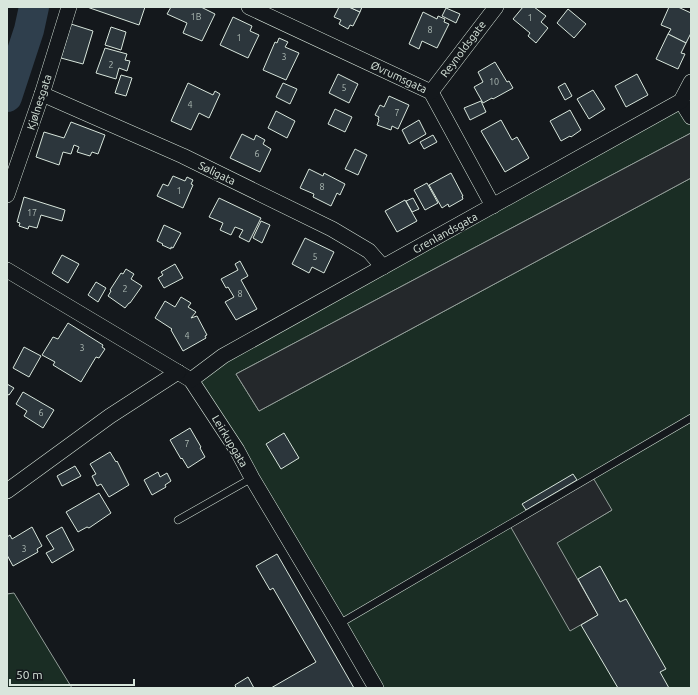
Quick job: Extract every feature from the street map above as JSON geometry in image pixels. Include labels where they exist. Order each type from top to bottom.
[{"type":"street","name":"Kjølnesgata","points":[[7,196],[42,94],[69,7]]},
{"type":"street","name":"Øvrumsgata","points":[[249,7],[431,92],[493,206]]},
{"type":"street","name":"Reynoldsgate","points":[[431,92],[496,7]]},
{"type":"street","points":[[691,82],[682,101],[691,117]]},
{"type":"street","name":"Søligata","points":[[42,94],[183,156],[332,229],[369,251],[383,267]]},
{"type":"street","name":"Grenlandsgata","points":[[191,380],[223,356],[682,101]]},
{"type":"street","name":"Leirkupgata","points":[[7,270],[191,380],[237,450],[376,688]]},
{"type":"street","points":[[7,491],[110,416],[178,372]]},
{"type":"lane","points":[[339,624],[691,418]]},
{"type":"lane","points":[[178,520],[252,478]]},
{"type":"green space","points":[[681,101],[691,117],[691,133],[236,374],[259,411],[691,178],[691,688],[376,688],[191,380]],"holes":[[[612,510],[556,543],[598,615],[509,524]]]},
{"type":"green space","points":[[14,593],[72,688],[7,688],[7,594]]},
{"type":"shaded area","points":[[691,133],[691,178],[259,411],[236,374]]},
{"type":"shaded area","points":[[592,476],[612,510],[557,543],[598,615],[570,631],[509,524]]},
{"type":"building","points":[[87,7],[145,7],[139,25]]},
{"type":"building","points":[[171,7],[201,7],[215,14],[202,41],[183,33],[187,23],[167,14]]},
{"type":"building","points":[[339,7],[349,7],[360,12],[353,26],[350,25],[348,29],[339,24],[341,20],[334,17]]},
{"type":"building","points":[[349,7],[362,7],[360,12]]},
{"type":"building","points":[[523,7],[534,7],[546,16],[541,22],[548,28],[536,43],[528,36],[530,33],[513,19]]},
{"type":"building","points":[[669,7],[678,7],[691,13],[691,33],[686,43],[668,34],[671,29],[661,25]]},
{"type":"building","points":[[446,8],[460,14],[456,23],[442,16]]},
{"type":"building","points":[[568,9],[586,24],[574,38],[557,23]]},
{"type":"building","points":[[423,12],[437,19],[438,16],[445,19],[444,22],[449,24],[437,48],[422,41],[419,49],[409,44]]},
{"type":"building","points":[[233,17],[252,26],[250,31],[259,35],[248,58],[220,45]]},
{"type":"building","points":[[71,24],[93,31],[83,64],[61,58]]},
{"type":"building","points":[[111,27],[126,32],[121,50],[105,45]]},
{"type":"building","points":[[668,34],[686,43],[681,53],[685,54],[678,69],[656,59]]},
{"type":"building","points":[[279,38],[288,42],[285,47],[299,53],[286,80],[263,70],[275,42],[277,43]]},
{"type":"building","points":[[105,48],[127,54],[125,60],[130,61],[127,71],[119,68],[116,79],[96,73]]},
{"type":"building","points":[[495,62],[507,82],[509,81],[513,88],[483,103],[474,87],[483,82],[478,72]]},
{"type":"building","points":[[338,74],[358,84],[349,103],[329,93]]},
{"type":"building","points":[[637,74],[648,95],[626,107],[615,86]]},
{"type":"building","points":[[121,75],[132,78],[126,96],[115,93]]},
{"type":"building","points":[[188,83],[213,95],[215,91],[220,94],[209,118],[199,113],[191,130],[171,121]]},
{"type":"building","points":[[283,83],[297,89],[290,104],[276,97]]},
{"type":"building","points":[[565,83],[572,96],[565,100],[558,87]]},
{"type":"building","points":[[593,90],[605,109],[589,119],[577,99]]},
{"type":"building","points":[[389,96],[409,105],[398,129],[392,126],[391,130],[377,125],[379,117],[375,115],[380,105],[384,107]]},
{"type":"building","points":[[481,101],[486,112],[470,120],[464,108]]},
{"type":"building","points":[[335,109],[352,117],[345,132],[328,124]]},
{"type":"building","points":[[570,110],[581,130],[571,137],[570,136],[561,141],[550,121]]},
{"type":"building","points":[[276,111],[295,121],[287,138],[268,128]]},
{"type":"building","points":[[419,120],[426,134],[409,144],[402,130]]},
{"type":"building","points":[[501,120],[512,140],[517,137],[529,158],[505,172],[481,131]]},
{"type":"building","points":[[71,122],[105,135],[98,154],[92,152],[90,156],[77,152],[79,147],[74,145],[71,154],[63,152],[59,165],[36,157],[44,132],[64,138]]},
{"type":"building","points":[[242,134],[254,140],[256,135],[265,140],[263,144],[271,149],[260,172],[230,158]]},
{"type":"building","points":[[433,135],[437,142],[424,149],[420,142]]},
{"type":"building","points":[[355,149],[367,155],[358,175],[345,169]]},
{"type":"building","points":[[309,169],[323,176],[324,173],[345,184],[340,195],[337,193],[331,206],[313,197],[314,194],[300,188]]},
{"type":"building","points":[[451,173],[463,196],[463,199],[449,207],[448,204],[442,208],[429,185]]},
{"type":"building","points":[[173,176],[185,181],[187,177],[193,180],[191,184],[193,185],[183,208],[157,196],[163,184],[168,186]]},
{"type":"building","points":[[427,183],[438,203],[425,210],[414,190]]},
{"type":"building","points":[[24,197],[65,210],[62,221],[41,215],[37,228],[29,226],[28,229],[19,226],[20,223],[17,222]]},
{"type":"building","points":[[219,198],[261,218],[249,242],[239,237],[243,230],[235,227],[231,235],[220,230],[223,223],[209,217]]},
{"type":"building","points":[[413,198],[419,209],[412,212],[406,201]]},
{"type":"building","points":[[405,200],[417,221],[397,232],[385,211]]},
{"type":"building","points":[[261,221],[270,225],[262,243],[253,238]]},
{"type":"building","points":[[164,225],[181,233],[171,249],[157,241]]},
{"type":"building","points":[[305,238],[334,252],[324,273],[312,267],[309,273],[292,264]]},
{"type":"building","points":[[62,255],[79,264],[68,283],[52,273]]},
{"type":"building","points":[[240,261],[248,276],[241,280],[257,309],[236,320],[225,302],[234,297],[228,287],[226,288],[221,279],[238,270],[235,264]]},
{"type":"building","points":[[175,264],[183,278],[164,288],[158,278],[163,275],[161,272]]},
{"type":"building","points":[[126,269],[134,274],[131,279],[142,286],[125,308],[108,296],[111,291],[110,290],[121,273],[123,274]]},
{"type":"building","points":[[96,282],[106,288],[98,302],[88,295]]},
{"type":"building","points":[[181,297],[191,303],[188,307],[196,312],[191,318],[197,316],[207,335],[205,336],[206,338],[183,351],[171,330],[172,329],[155,318],[165,301],[175,307]]},
{"type":"building","points":[[68,323],[103,345],[102,347],[105,349],[99,358],[96,357],[81,382],[53,365],[55,362],[42,355],[53,337],[58,339]]},
{"type":"building","points":[[24,347],[41,356],[29,377],[13,368]]},
{"type":"building","points":[[7,384],[14,388],[9,395],[7,394]]},
{"type":"building","points":[[23,392],[54,410],[43,428],[24,416],[27,411],[16,404]]},
{"type":"building","points":[[190,428],[205,457],[188,468],[170,440]]},
{"type":"building","points":[[284,433],[299,458],[281,469],[266,444]]},
{"type":"building","points":[[110,452],[116,462],[117,461],[129,485],[109,497],[101,484],[97,486],[92,476],[96,474],[90,464]]},
{"type":"building","points":[[75,466],[81,476],[62,486],[57,476]]},
{"type":"building","points":[[158,472],[160,477],[167,473],[171,481],[165,485],[166,487],[152,495],[144,480]]},
{"type":"building","points":[[573,474],[577,480],[526,510],[522,504]]},
{"type":"building","points":[[99,493],[111,513],[89,528],[87,527],[78,532],[66,512]]},
{"type":"building","points":[[32,527],[42,546],[37,549],[38,552],[13,566],[7,555],[7,537],[10,535],[12,539]]},
{"type":"building","points":[[62,527],[74,550],[52,563],[46,553],[54,549],[46,536]]},
{"type":"building","points":[[277,554],[354,688],[271,688],[316,662],[273,588],[270,590],[256,566]]},
{"type":"building","points":[[600,566],[620,602],[626,599],[666,669],[660,672],[669,688],[618,688],[581,625],[598,615],[578,579]]},
{"type":"building","points":[[248,677],[254,688],[236,688],[235,685]]},
{"type":"waterway","points":[[7,97],[29,30],[34,7]]}]
